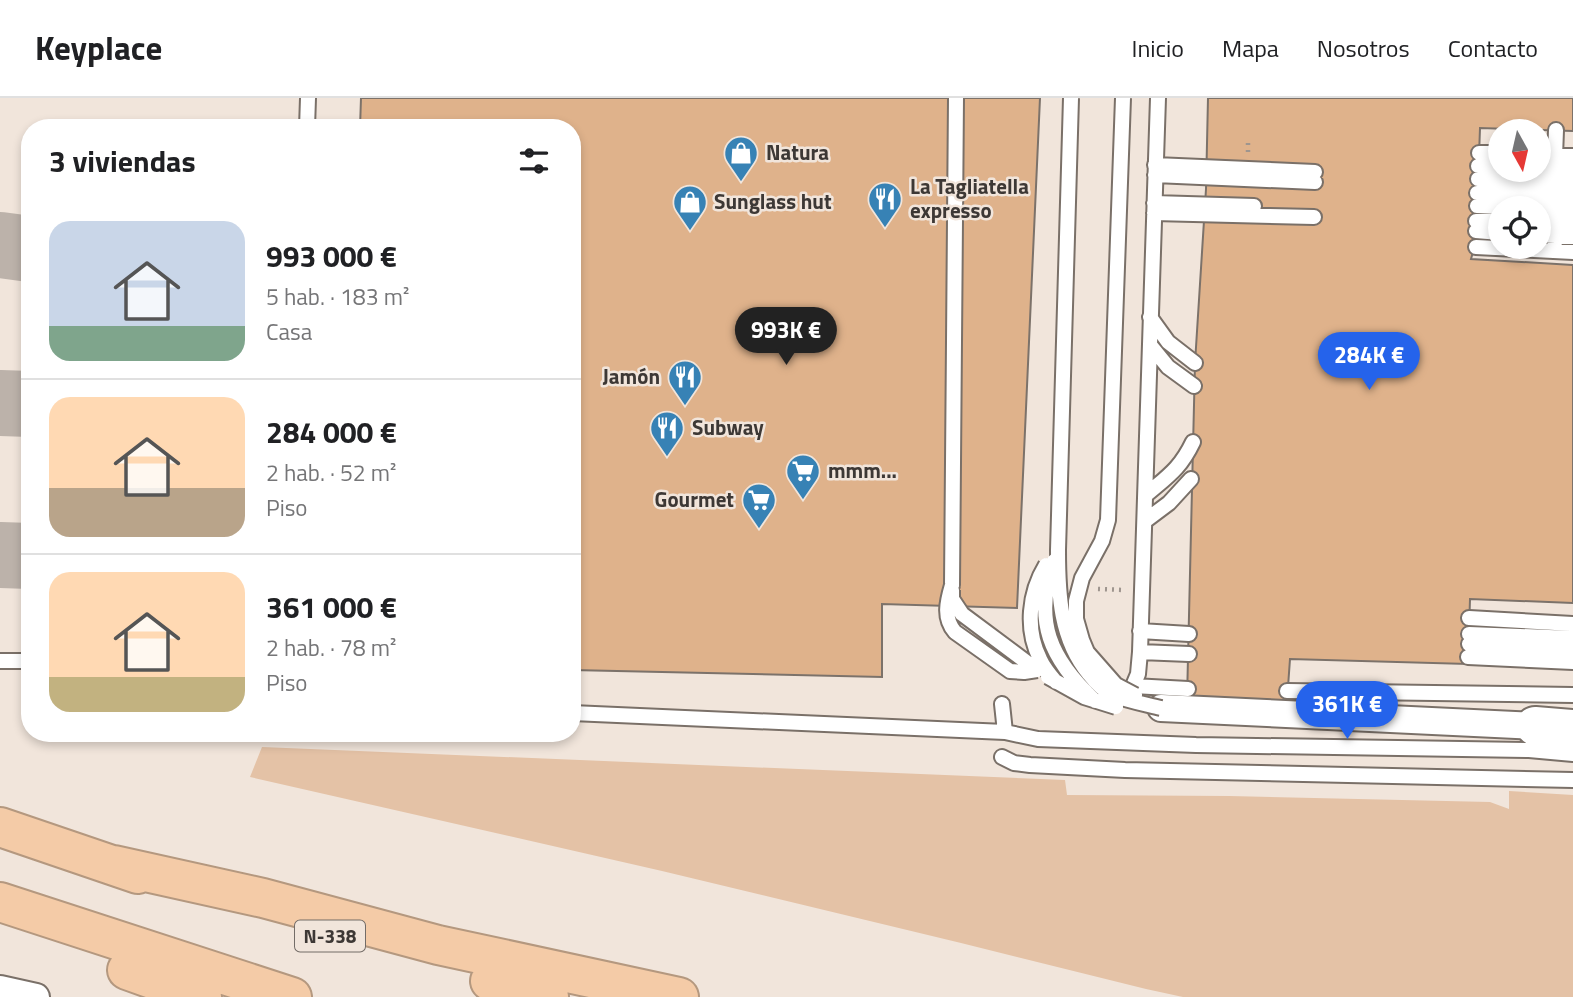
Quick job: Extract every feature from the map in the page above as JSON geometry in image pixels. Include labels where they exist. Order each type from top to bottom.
[{"type":"highway","name":"N-338","points":[[0,827],[277,922],[549,997]]},
{"type":"highway","points":[[114,865],[262,898],[438,945],[679,997]]},
{"type":"highway","points":[[0,902],[292,997]]},
{"type":"highway","points":[[0,923],[202,997]]},
{"type":"street","points":[[1161,708],[1573,729]]},
{"type":"street","points":[[0,989],[36,997]]},
{"type":"lane","points":[[307,119],[308,98]]},
{"type":"lane","points":[[957,98],[952,585],[947,606],[949,625],[1010,671],[1037,670],[1095,701],[1116,707],[1161,708]]},
{"type":"lane","points":[[1071,98],[1058,550],[1061,610],[1069,641],[1082,666],[1102,689],[1113,695],[1161,708]]},
{"type":"lane","points":[[1123,98],[1108,520],[1102,541],[1082,578],[1075,610],[1087,652],[1100,667],[1116,685],[1161,708]]},
{"type":"lane","points":[[1158,98],[1140,652],[1138,674],[1133,685],[1188,689]]},
{"type":"lane","points":[[1556,130],[1553,203],[1573,224]]},
{"type":"lane","points":[[1553,203],[1573,156]]},
{"type":"lane","points":[[1553,203],[1573,169]]},
{"type":"lane","points":[[1155,170],[1315,177]]},
{"type":"lane","points":[[1477,193],[1488,174]]},
{"type":"lane","points":[[1477,193],[1488,180]]},
{"type":"lane","points":[[1544,182],[1573,252]]},
{"type":"lane","points":[[1546,182],[1553,203],[1573,237]]},
{"type":"lane","points":[[1553,203],[1573,183]]},
{"type":"lane","points":[[1477,193],[1553,203],[1573,211]]},
{"type":"lane","points":[[1477,193],[1488,197]]},
{"type":"lane","points":[[1477,193],[1488,206]]},
{"type":"lane","points":[[1477,193],[1488,212]]},
{"type":"lane","points":[[1476,247],[1553,203],[1573,197]]},
{"type":"lane","points":[[1154,208],[1315,213]]},
{"type":"lane","points":[[1150,317],[1168,342],[1195,363]]},
{"type":"lane","points":[[1150,345],[1168,367],[1194,386]]},
{"type":"lane","points":[[1146,495],[1184,461],[1193,442]]},
{"type":"lane","points":[[1145,521],[1169,502],[1191,479]]},
{"type":"lane","points":[[1056,682],[1040,659],[1033,635],[1030,609],[1038,578],[1058,550]]},
{"type":"lane","points":[[1058,550],[1047,580],[1046,626],[1061,663],[1072,679],[1095,701]]},
{"type":"lane","points":[[1469,618],[1573,624]]},
{"type":"lane","points":[[1140,631],[1189,634]]},
{"type":"lane","points":[[1469,645],[1573,638]]},
{"type":"lane","points":[[1469,645],[1573,650]]},
{"type":"lane","points":[[1469,645],[1573,662]]},
{"type":"lane","points":[[1140,652],[1189,654]]},
{"type":"lane","points":[[0,662],[21,661]]},
{"type":"lane","points":[[1287,691],[1573,695]]},
{"type":"lane","points":[[1002,704],[1004,732]]},
{"type":"lane","points":[[581,713],[1004,732],[1038,739],[1196,745],[1515,750],[1573,754]]},
{"type":"lane","points":[[1002,757],[1014,763],[1573,780]]},
{"type":"shaded area","points":[[262,747],[1065,780],[1067,795],[1490,802],[1509,809],[1509,791],[1573,795],[1573,997],[1183,997],[662,871],[250,777]]},
{"type":"building","points":[[361,98],[1040,98],[1017,608],[882,604],[882,677],[581,670],[581,119],[360,119]]},
{"type":"building","points":[[1208,98],[1573,98],[1573,131],[1551,130],[1551,119],[1488,119],[1488,128],[1480,128],[1476,241],[1471,259],[1573,265],[1573,603],[1470,599],[1468,664],[1290,659],[1287,701],[1187,700],[1195,363],[1206,189]]},
{"type":"taxiway","points":[[0,245],[21,248]]},
{"type":"taxiway","points":[[0,403],[21,404]]},
{"type":"taxiway","points":[[0,555],[21,556]]},
{"type":"place","name":"Natura","points":[[741,183]]},
{"type":"place","name":"La Tagliatella expresso","points":[[885,229]]},
{"type":"place","name":"Sunglass hut","points":[[690,232]]},
{"type":"place","name":"Jamón","points":[[685,407]]},
{"type":"place","name":"Subway","points":[[667,458]]},
{"type":"place","name":"mmm...","points":[[803,501]]},
{"type":"place","name":"Gourmet","points":[[759,530]]}]
